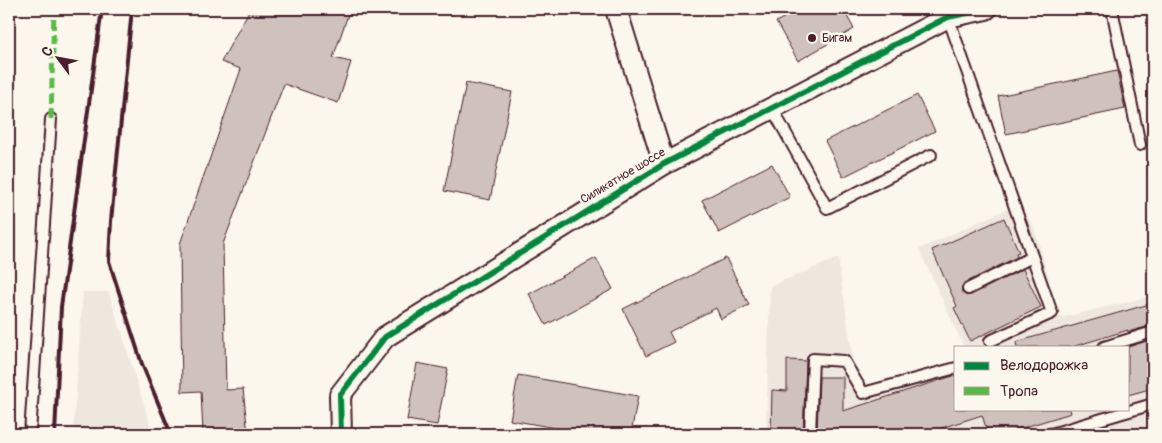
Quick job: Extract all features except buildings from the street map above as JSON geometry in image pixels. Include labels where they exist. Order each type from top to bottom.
[{"type":"street","points":[[616,9],[664,164]]},
{"type":"street","name":"Силикатное шоссе","points":[[341,434],[340,395],[385,337],[664,164],[948,17],[986,9]]},
{"type":"lane","points":[[1112,9],[1140,145]]},
{"type":"lane","points":[[948,17],[1052,313],[990,341]]},
{"type":"lane","points":[[772,108],[827,208],[931,155]]},
{"type":"lane","points":[[30,434],[51,120]]},
{"type":"lane","points":[[968,290],[1032,257]]},
{"type":"lane","points":[[1107,346],[1153,332]]},
{"type":"lane","points":[[810,434],[813,359],[844,361],[863,393],[954,369]]},
{"type":"lane","points":[[1051,434],[1153,404]]},
{"type":"shaded area","points":[[1018,204],[1034,227],[1060,318],[1153,296],[1153,434],[766,434],[770,286],[838,258],[857,388],[954,363],[954,410],[1130,410],[1130,346],[964,346],[919,249]]},
{"type":"shaded area","points":[[83,292],[109,292],[153,434],[73,434]]},
{"type":"railway","points":[[55,434],[61,307],[102,9]]},
{"type":"railway","points":[[132,9],[111,221],[109,261],[142,364],[171,434]]},
{"type":"marked path","points":[[51,119],[54,9]]},
{"type":"cycle path","points":[[341,434],[340,395],[385,337],[664,164],[948,17],[986,9]]},
{"type":"place","name":"Бигам","points":[[812,38]]}]
